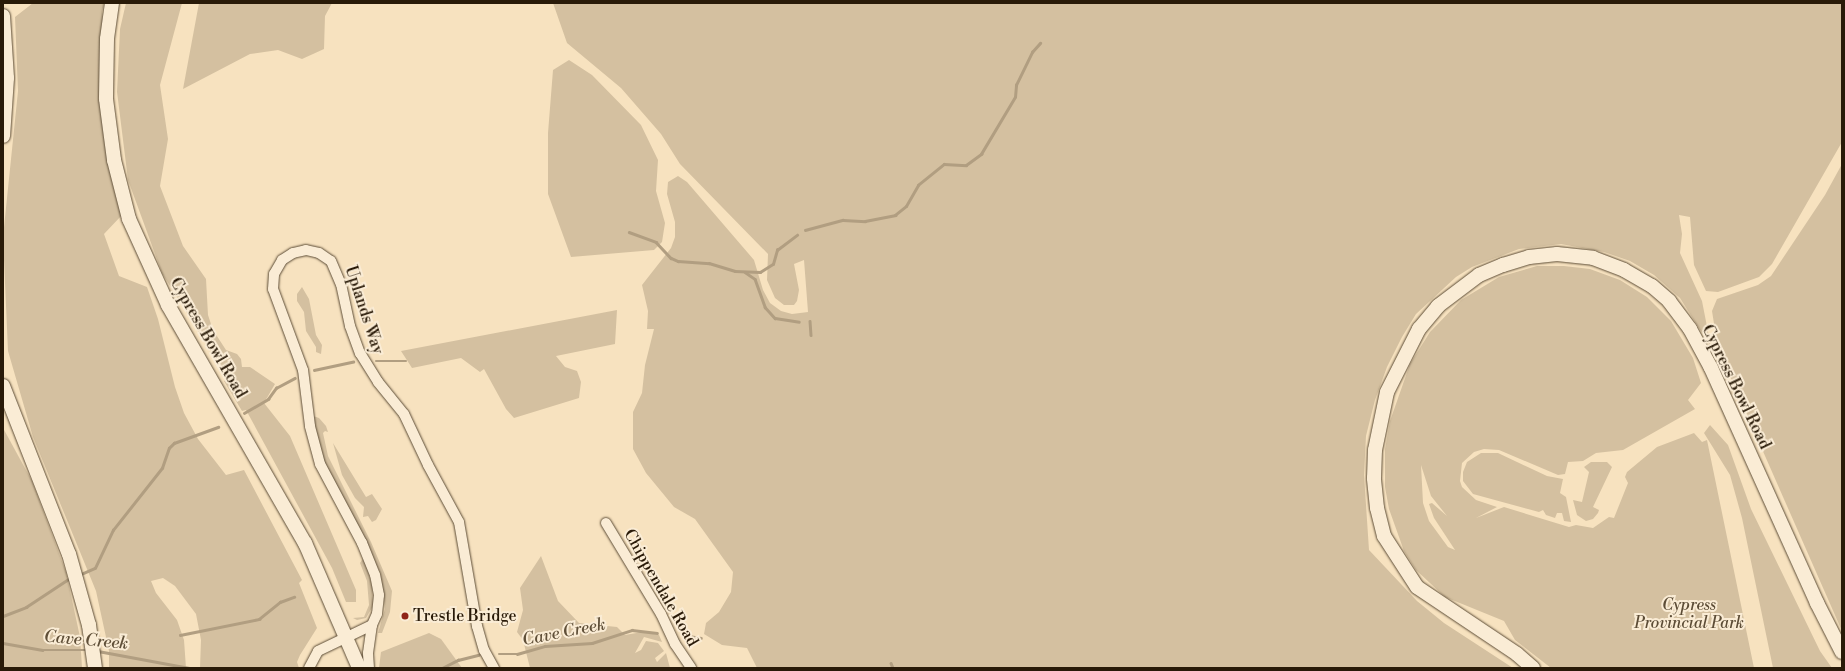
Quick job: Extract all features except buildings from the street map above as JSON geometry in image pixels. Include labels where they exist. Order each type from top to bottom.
[{"type":"street","name":"Cypress Bowl Road","points":[[112,3],[106,68],[108,121],[120,190],[132,226],[171,310],[305,543],[347,637],[359,668]]},
{"type":"street","points":[[3,16],[7,78],[3,136]]},
{"type":"street","name":"Uplands Way","points":[[369,668],[368,653],[372,625],[379,604],[375,575],[362,543],[320,464],[310,426],[303,370],[273,289],[272,282],[277,267],[287,256],[299,251],[319,253],[332,261],[341,284],[350,326],[360,354],[378,382],[404,414],[428,465],[456,515],[464,539],[476,626],[484,650],[494,668]]},
{"type":"street","name":"Cypress Bowl Road","points":[[1533,668],[1511,650],[1417,587],[1412,581],[1384,536],[1377,508],[1374,478],[1375,450],[1387,392],[1419,329],[1438,306],[1479,275],[1502,264],[1529,257],[1557,254],[1593,258],[1624,270],[1652,286],[1669,301],[1690,329],[1711,368],[1817,603],[1842,652]]},
{"type":"street","points":[[3,386],[71,560],[89,626],[95,668]]},
{"type":"street","name":"Chippendale Road","points":[[606,523],[661,614],[675,644],[691,668]]},
{"type":"street","points":[[309,668],[318,651],[372,625]]},
{"type":"green space","points":[[33,3],[104,3],[102,12],[122,215],[104,234],[119,276],[147,287],[158,319],[175,387],[184,413],[198,439],[226,475],[244,470],[302,580],[299,583],[317,628],[300,655],[297,662],[299,668],[200,668],[201,640],[196,614],[175,586],[163,578],[151,581],[156,593],[177,620],[184,640],[186,668],[109,668],[109,651],[96,591],[33,437],[8,351],[3,237],[18,91],[15,17]]},
{"type":"green space","points":[[126,3],[182,3],[160,85],[168,139],[160,186],[183,246],[206,279],[208,315],[213,330],[226,350],[237,354],[241,359],[242,367],[250,367],[275,384],[264,403],[290,436],[356,590],[356,602],[346,602],[332,568],[246,410],[242,411],[224,381],[228,379],[162,273],[128,180],[117,92],[120,29]]},
{"type":"green space","points":[[199,3],[332,3],[325,16],[324,49],[302,59],[278,50],[250,54],[183,89]]},
{"type":"green space","points":[[553,3],[1842,3],[1842,142],[1772,264],[1759,277],[1718,292],[1706,291],[1694,265],[1690,217],[1679,215],[1682,234],[1680,253],[1702,301],[1711,347],[1680,298],[1654,275],[1630,261],[1604,252],[1561,244],[1519,249],[1472,267],[1456,277],[1416,314],[1402,337],[1387,367],[1375,400],[1366,436],[1364,475],[1369,550],[1417,601],[1444,623],[1513,668],[757,668],[747,648],[722,645],[704,634],[706,623],[719,612],[731,592],[733,572],[695,519],[674,507],[646,473],[633,449],[633,412],[642,393],[645,365],[654,329],[647,329],[648,311],[642,285],[671,248],[675,237],[675,222],[667,194],[668,182],[678,176],[687,182],[754,260],[763,290],[770,303],[781,311],[792,314],[808,312],[804,260],[794,264],[799,290],[797,301],[794,305],[784,305],[775,298],[767,280],[768,254],[680,164],[661,134],[621,88],[567,43]]},
{"type":"green space","points":[[569,60],[592,75],[641,125],[658,160],[656,191],[665,223],[662,242],[654,250],[571,257],[548,194],[548,133],[553,70]]},
{"type":"green space","points":[[1842,164],[1842,631],[1718,349],[1712,311],[1717,299],[1758,285],[1771,276],[1825,195]]},
{"type":"green space","name":"Cypress Provincial Park","points":[[1537,266],[1564,266],[1590,269],[1620,280],[1647,297],[1671,321],[1693,358],[1701,383],[1688,400],[1695,409],[1623,450],[1596,453],[1583,461],[1568,462],[1565,474],[1558,475],[1499,450],[1484,449],[1474,452],[1462,463],[1460,481],[1462,487],[1476,500],[1497,507],[1476,518],[1504,507],[1569,527],[1576,525],[1593,528],[1609,517],[1614,518],[1628,483],[1625,477],[1627,472],[1657,447],[1694,433],[1702,442],[1707,440],[1754,668],[1551,668],[1515,640],[1504,621],[1445,597],[1416,570],[1404,551],[1389,509],[1385,487],[1385,449],[1390,421],[1410,364],[1430,332],[1461,300],[1499,277]],"holes":[[[1421,465],[1431,496],[1447,516],[1432,503],[1429,504],[1434,518],[1455,550],[1448,547],[1429,521],[1423,503]]]},
{"type":"green space","points":[[302,287],[309,299],[316,335],[322,345],[321,354],[316,352],[316,347],[306,331],[304,312],[297,301],[297,294]]},
{"type":"green space","points":[[617,310],[615,344],[556,356],[565,367],[577,371],[581,382],[579,398],[514,418],[506,409],[484,369],[480,372],[461,358],[412,368],[401,351]]},
{"type":"green space","points":[[313,416],[319,418],[326,426],[328,432],[325,431],[323,433],[328,456],[371,542],[392,591],[390,612],[382,633],[378,633],[385,609],[380,572],[323,459]]},
{"type":"green space","points":[[1710,425],[1728,445],[1751,509],[1820,651],[1832,668],[1773,668],[1742,518],[1730,475],[1704,433]]},
{"type":"green space","points":[[3,428],[32,481],[66,572],[80,637],[82,668],[3,668]]},
{"type":"green space","points":[[333,443],[366,497],[372,494],[382,509],[376,520],[372,522],[368,516],[363,517],[364,507],[355,498],[342,475]]},
{"type":"green space","points":[[1481,453],[1498,453],[1547,476],[1563,479],[1560,493],[1566,497],[1571,522],[1564,521],[1562,513],[1557,513],[1555,518],[1546,515],[1543,510],[1539,512],[1473,494],[1463,481],[1463,472],[1467,462]]},
{"type":"green space","points":[[1591,462],[1607,462],[1612,467],[1593,507],[1599,510],[1598,513],[1593,519],[1586,521],[1577,515],[1573,500],[1582,502],[1589,472],[1584,467]]},
{"type":"green space","points":[[541,556],[558,601],[579,623],[617,627],[625,635],[642,632],[659,635],[662,642],[644,637],[635,653],[641,650],[646,641],[658,643],[664,651],[655,658],[657,662],[666,653],[670,668],[530,668],[523,640],[517,632],[523,610],[520,588]]},
{"type":"green space","points":[[364,557],[372,585],[373,606],[366,618],[357,620],[353,618],[364,617],[369,605],[367,581],[360,563]]},
{"type":"green space","points":[[429,633],[441,639],[462,668],[379,668],[381,652]]},
{"type":"waterway","points":[[805,230],[843,220],[865,221],[895,215],[906,206],[918,185],[944,164],[966,165],[981,154],[1015,97],[1016,85],[1032,52],[1040,43]]},
{"type":"waterway","points":[[629,232],[656,242],[671,258],[678,261],[709,263],[735,271],[760,272],[773,264],[777,250],[797,235]]},
{"type":"waterway","points":[[745,272],[755,279],[765,307],[775,318],[799,322]]},
{"type":"waterway","points":[[810,321],[811,335]]},
{"type":"waterway","points":[[376,361],[406,361]]},
{"type":"waterway","points":[[314,370],[353,362]]},
{"type":"waterway","points":[[244,413],[268,399],[276,388],[295,378]]},
{"type":"waterway","points":[[79,575],[95,568],[113,530],[162,468],[169,448],[174,443],[218,427]]},
{"type":"waterway","points":[[3,616],[26,607],[70,578]]},
{"type":"waterway","points":[[180,635],[259,619],[280,602],[294,597]]},
{"type":"waterway","name":"Cave Creek","points":[[499,654],[517,654],[545,646],[592,643],[632,630],[657,633]]},
{"type":"waterway","name":"Cave Creek","points":[[682,635],[701,638]]},
{"type":"waterway","name":"Cave Creek","points":[[3,643],[42,650],[87,650]]},
{"type":"waterway","name":"Cave Creek","points":[[98,651],[190,668]]},
{"type":"waterway","points":[[442,668],[458,660],[478,655]]},
{"type":"waterway","points":[[891,663],[893,668]]},
{"type":"place","name":"Trestle Bridge","points":[[405,616]]}]
